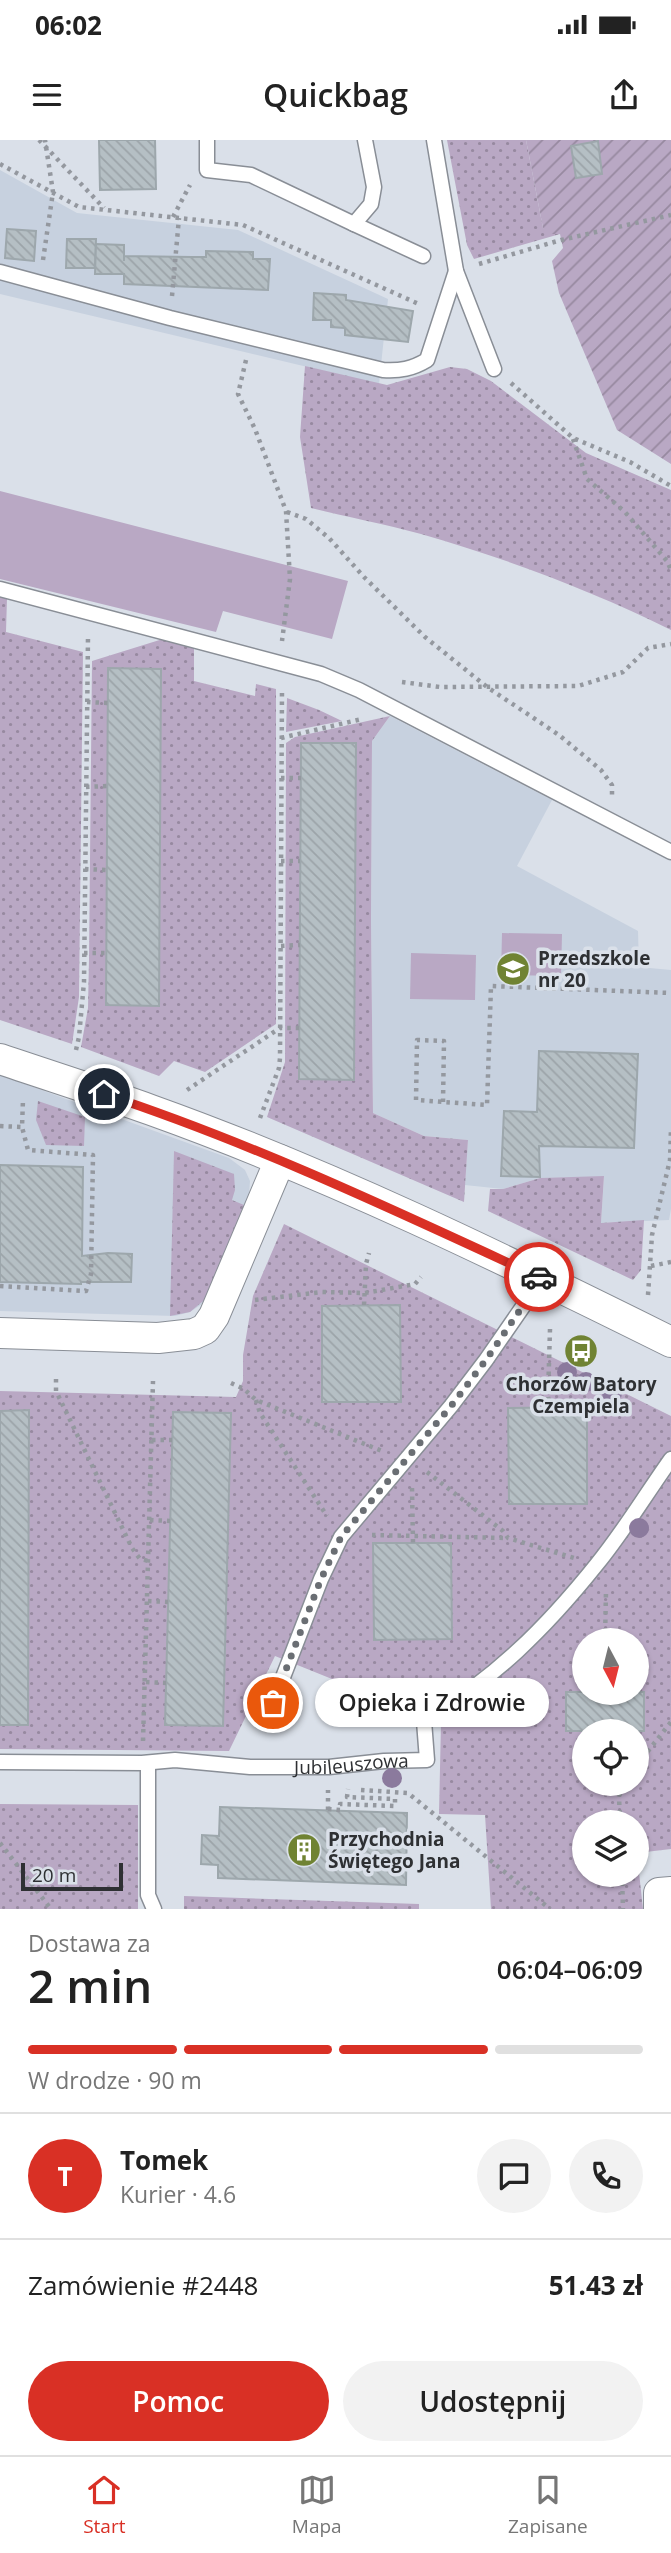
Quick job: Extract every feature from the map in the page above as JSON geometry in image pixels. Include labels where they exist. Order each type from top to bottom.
[{"type":"street","points":[[0,1059],[152,1110],[279,1160],[541,1279],[671,1342]]},
{"type":"street","points":[[0,1333],[158,1338],[194,1334],[205,1329],[214,1316],[279,1160]]},
{"type":"street","points":[[659,1909],[659,1893],[671,1892]]},
{"type":"lane","points":[[207,140],[206,170],[251,175],[423,256]]},
{"type":"lane","points":[[354,223],[371,204],[374,187],[365,140]]},
{"type":"lane","points":[[434,140],[456,271],[494,369]]},
{"type":"lane","points":[[0,272],[170,318],[383,370],[398,371],[415,368],[427,360],[456,271]]},
{"type":"lane","points":[[0,589],[321,674],[395,709],[671,852]]},
{"type":"lane","points":[[273,1703],[321,1579],[341,1537],[409,1464],[486,1360],[541,1279]]},
{"type":"lane","name":"Jubileuszowa","points":[[0,1762],[145,1763],[175,1760],[250,1767],[329,1767],[426,1760],[424,1721],[459,1699],[515,1655],[540,1631],[599,1563],[671,1459]]},
{"type":"lane","points":[[145,1763],[148,1895],[154,1909]]},
{"type":"path","points":[[39,140],[46,143],[104,209]]},
{"type":"path","points":[[40,282],[52,192],[46,143]]},
{"type":"path","points":[[0,164],[79,207],[243,225],[441,315]]},
{"type":"path","points":[[170,318],[176,217],[187,188],[206,170]]},
{"type":"path","points":[[456,271],[562,240],[671,215]]},
{"type":"path","points":[[257,339],[244,365],[238,394],[255,429],[286,512],[290,579],[284,627]]},
{"type":"path","points":[[494,369],[573,438],[630,463],[671,486]]},
{"type":"path","points":[[573,438],[587,478],[625,512],[667,561],[671,570]]},
{"type":"path","points":[[286,512],[306,519],[329,538],[425,637],[487,687],[559,735],[601,770],[612,785],[612,822]]},
{"type":"path","points":[[76,1050],[84,995],[88,611]]},
{"type":"path","points":[[401,682],[440,687],[578,686],[623,672],[648,648],[671,644]]},
{"type":"path","points":[[260,1118],[279,1068],[282,662]]},
{"type":"path","points":[[87,702],[108,703]]},
{"type":"path","points":[[281,738],[395,709]]},
{"type":"path","points":[[281,778],[301,778]]},
{"type":"path","points":[[86,787],[107,786]]},
{"type":"path","points":[[281,861],[300,860]]},
{"type":"path","points":[[85,869],[107,870]]},
{"type":"path","points":[[281,946],[300,945]]},
{"type":"path","points":[[84,953],[106,953]]},
{"type":"path","points":[[443,1102],[444,1041],[417,1040],[416,1100],[443,1102],[487,1105],[491,986],[671,993]]},
{"type":"path","points":[[187,1090],[280,1028],[300,1028]]},
{"type":"path","points":[[0,1286],[86,1291],[91,1273],[93,1155],[28,1150],[22,1127],[22,1104]]},
{"type":"path","points":[[0,1126],[22,1127]]},
{"type":"path","points":[[648,1295],[652,1235],[670,1160],[671,1128]]},
{"type":"path","points":[[364,1306],[369,1253]]},
{"type":"path","points":[[651,1266],[671,1262]]},
{"type":"path","points":[[246,1301],[322,1292],[365,1293],[415,1284],[421,1277]]},
{"type":"path","points":[[550,1329],[548,1397],[551,1408]]},
{"type":"path","points":[[56,1379],[56,1391],[132,1548],[140,1559],[149,1561]]},
{"type":"path","points":[[145,1763],[153,1381]]},
{"type":"path","points":[[231,1383],[244,1389],[256,1400],[421,1468],[503,1531],[508,1538],[580,1560],[599,1563],[607,1569],[605,1628]]},
{"type":"path","points":[[152,1440],[172,1440]]},
{"type":"path","points":[[409,1464],[413,1543]]},
{"type":"path","points":[[150,1520],[170,1521]]},
{"type":"path","points":[[148,1601],[168,1602]]},
{"type":"path","points":[[146,1682],[166,1683]]},
{"type":"path","points":[[649,1750],[671,1722]]},
{"type":"path","points":[[329,1767],[328,1788],[408,1793],[550,1909]]},
{"type":"path","points":[[328,1797],[328,1810],[340,1810],[340,1804],[394,1806],[395,1799],[347,1797],[348,1789]]},
{"type":"path","points":[[0,1843],[51,1909]]},
{"type":"path","points":[[622,1887],[623,1909]]},
{"type":"shaded area","points":[[447,140],[526,140],[543,228],[560,234],[474,259],[467,245]]},
{"type":"shaded area","points":[[526,140],[671,140],[671,464],[617,430],[559,293],[552,261],[563,248],[560,234],[549,234],[543,228]]},
{"type":"shaded area","points":[[0,170],[77,213],[238,230],[388,299],[379,384],[0,294]]},
{"type":"shaded area","points":[[305,366],[387,385],[450,367],[467,369],[491,381],[586,453],[671,490],[671,630],[548,576],[453,543],[311,508],[300,437]]},
{"type":"shaded area","points":[[0,491],[348,581],[332,639],[223,611],[216,632],[0,579]]},
{"type":"shaded area","points":[[0,596],[7,598],[6,632],[83,652],[79,997],[72,1044],[0,1020]]},
{"type":"shaded area","points":[[166,638],[194,646],[194,681],[255,696],[256,684],[276,689],[276,1024],[205,1072],[174,1061],[159,1076],[81,1047],[88,1008],[92,661]]},
{"type":"shaded area","points":[[287,698],[319,710],[342,721],[286,732]]},
{"type":"shaded area","name":"Przedszkole nr 20","points":[[390,716],[552,800],[517,866],[638,931],[639,967],[671,970],[669,1220],[601,1223],[604,1177],[540,1178],[503,1189],[465,1185],[468,1140],[424,1136],[373,1113],[372,741]]},
{"type":"shaded area","points":[[390,716],[372,741],[373,1113],[424,1136],[468,1140],[464,1202],[267,1117],[285,1062],[286,743],[295,737]]},
{"type":"shaded area","points":[[502,933],[562,934],[561,976],[501,975]]},
{"type":"shaded area","points":[[411,953],[476,955],[475,1000],[410,999]]},
{"type":"shaded area","points":[[0,1075],[229,1158],[245,1170],[250,1181],[249,1194],[208,1297],[202,1304],[190,1312],[175,1316],[0,1311]]},
{"type":"shaded area","points":[[38,1101],[85,1117],[84,1146],[46,1145],[36,1120]]},
{"type":"shaded area","points":[[174,1151],[234,1174],[235,1190],[232,1200],[244,1205],[208,1297],[190,1312],[170,1316]]},
{"type":"shaded area","points":[[604,1176],[601,1223],[644,1220],[641,1270],[633,1280],[488,1211],[490,1189],[503,1189],[540,1178]]},
{"type":"shaded area","points":[[284,1224],[671,1416],[671,1849],[649,1852],[649,1810],[572,1810],[572,1887],[641,1887],[643,1909],[491,1909],[485,1815],[439,1814],[441,1723],[275,1656],[229,1751],[0,1749],[0,1391],[236,1397],[243,1381],[243,1355],[253,1296]]},
{"type":"shaded area","points":[[0,1804],[138,1805],[138,1909],[0,1909]]},
{"type":"shaded area","points":[[184,1896],[419,1904],[419,1909],[184,1909]]},
{"type":"building","points":[[99,140],[155,140],[156,189],[100,190]]},
{"type":"building","points":[[598,141],[602,174],[576,178],[571,146]]},
{"type":"building","points":[[7,229],[36,231],[34,261],[5,258]]},
{"type":"building","points":[[67,239],[96,239],[95,268],[66,268]]},
{"type":"building","points":[[96,244],[124,245],[124,256],[206,257],[206,251],[253,252],[253,259],[270,259],[268,290],[124,284],[124,274],[95,274]]},
{"type":"building","points":[[314,293],[346,295],[346,300],[413,311],[408,342],[345,335],[345,328],[331,327],[331,320],[313,320]]},
{"type":"building","points":[[108,668],[161,669],[159,1006],[106,1005]]},
{"type":"building","points":[[301,743],[356,743],[354,1080],[299,1079]]},
{"type":"building","points":[[539,1051],[638,1054],[634,1148],[539,1146],[540,1177],[501,1176],[504,1111],[537,1112]]},
{"type":"building","points":[[0,1165],[83,1167],[82,1256],[132,1254],[131,1282],[0,1282]]},
{"type":"building","points":[[400,1305],[401,1402],[322,1402],[322,1306]]},
{"type":"building","points":[[587,1407],[587,1504],[509,1504],[508,1408]]},
{"type":"building","points":[[29,1410],[28,1725],[0,1725],[0,1411]]},
{"type":"building","points":[[173,1412],[231,1413],[223,1726],[165,1725]]},
{"type":"building","points":[[373,1543],[451,1543],[452,1639],[374,1640]]},
{"type":"building","points":[[566,1692],[572,1692],[572,1705],[644,1705],[644,1719],[572,1719],[572,1731],[566,1731]]},
{"type":"building","name":"Przychodnia Świętego Jana","points":[[220,1807],[407,1813],[406,1885],[218,1878],[218,1865],[201,1864],[202,1835],[219,1836]]},
{"type":"way so far","points":[[273,1703],[321,1579],[341,1537],[451,1406],[486,1360],[541,1279],[539,1277]]},
{"type":"place","name":"Przedszkole nr 20","points":[[513,969]]},
{"type":"place","name":"Chorzów Batory Czempiela","points":[[581,1351]]},
{"type":"place","name":"Opieka i Zdrowie","points":[[273,1703]]},
{"type":"place","name":"Przychodnia Świętego Jana","points":[[304,1850]]},
{"type":"route","points":[[104,1094],[279,1160],[539,1277]]}]
